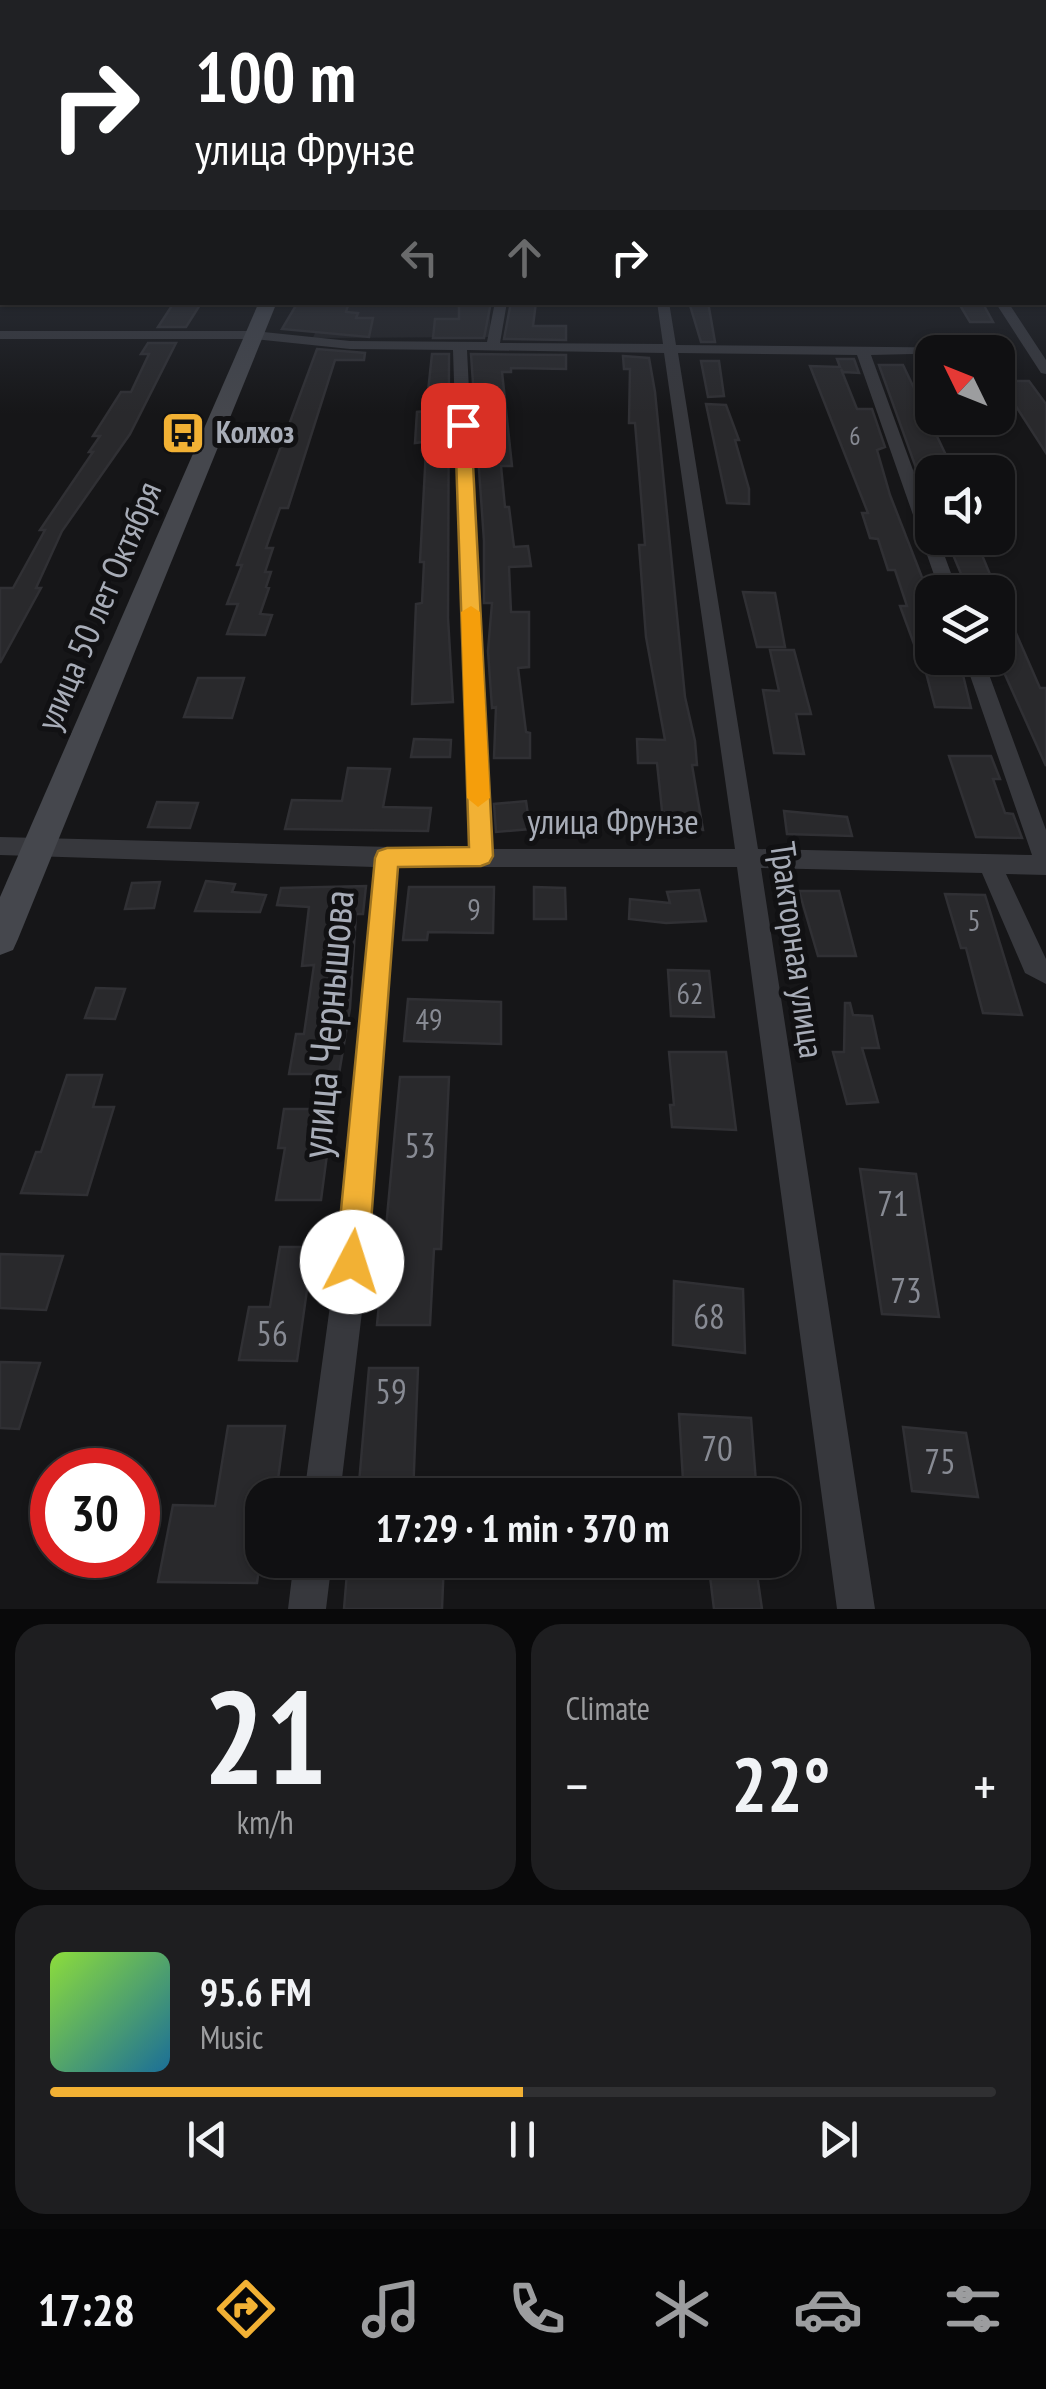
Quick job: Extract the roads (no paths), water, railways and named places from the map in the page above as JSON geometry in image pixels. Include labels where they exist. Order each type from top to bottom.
[{"type":"main road","name":"улица 50 лет Октября","points":[[0,939],[267,305]]},
{"type":"street","points":[[492,346],[500,305]]},
{"type":"street","name":"Тракторная улица","points":[[664,305],[856,1609]]},
{"type":"street","points":[[1003,305],[1046,370]]},
{"type":"street","points":[[0,335],[253,335],[350,345],[915,350]]},
{"type":"street","points":[[460,346],[481,856]]},
{"type":"street","points":[[862,349],[943,575]]},
{"type":"street","points":[[1016,353],[1034,354]]},
{"type":"street","points":[[978,675],[1046,864]]},
{"type":"street","name":"улица Фрунзе","points":[[0,846],[387,858],[748,858],[1046,864]]},
{"type":"street","name":"улица Чернышова","points":[[324,1478],[352,1262],[387,858]]},
{"type":"street","points":[[990,864],[1034,965],[1046,973]]},
{"type":"street","points":[[307,1609],[311,1578]]},
{"type":"place","name":"Колхоз","points":[[183,433]]}]
